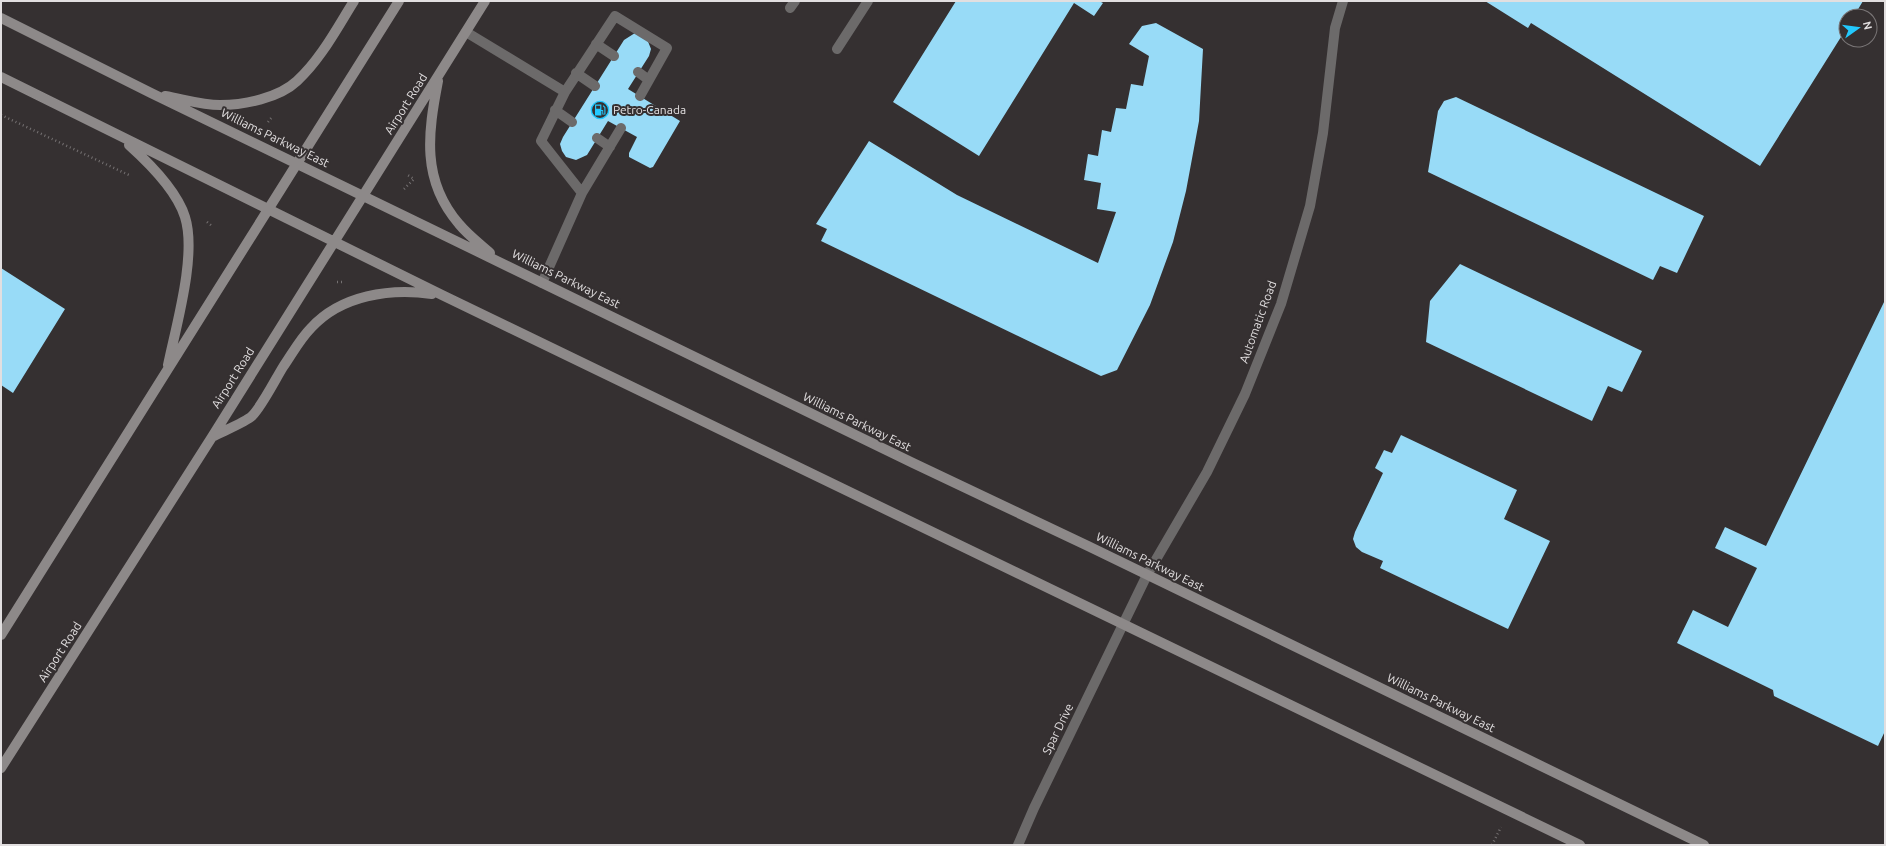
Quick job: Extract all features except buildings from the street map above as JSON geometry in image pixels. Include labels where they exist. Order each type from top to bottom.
[{"type":"main road","points":[[151,93],[220,105],[259,100],[280,92],[296,82],[314,63],[354,1]]},
{"type":"main road","points":[[1,635],[399,1]]},
{"type":"main road","name":"Airport Road","points":[[1,768],[212,437],[485,1]]},
{"type":"main road","name":"Williams Parkway East","points":[[1,18],[151,93],[498,260],[542,283],[1704,845]]},
{"type":"main road","points":[[440,74],[430,124],[429,154],[437,187],[443,200],[459,224],[498,260]]},
{"type":"main road","points":[[1,77],[442,295],[1123,626],[1580,845]]},
{"type":"main road","points":[[120,137],[156,172],[178,202],[185,217],[188,238],[188,259],[167,372]]},
{"type":"main road","points":[[212,437],[252,417],[296,346],[311,328],[323,317],[342,306],[367,296],[392,291],[413,291],[442,295]]},
{"type":"street","points":[[837,49],[868,1]]},
{"type":"street","name":"Automatic Road","points":[[1123,626],[1147,575],[1207,472],[1245,394],[1281,304],[1310,206],[1323,134],[1335,28],[1343,1]]},
{"type":"street","points":[[582,193],[541,141],[555,110],[576,73],[615,16],[667,48],[640,96]]},
{"type":"street","points":[[466,32],[565,92]]},
{"type":"street","points":[[596,44],[614,56]]},
{"type":"street","points":[[638,72],[649,80]]},
{"type":"street","points":[[576,73],[595,86]]},
{"type":"street","points":[[555,110],[572,122]]},
{"type":"street","points":[[542,283],[582,193],[621,128]]},
{"type":"street","points":[[597,138],[610,146]]},
{"type":"street","name":"Spar Drive","points":[[1018,845],[1034,808],[1123,626]]},
{"type":"path","points":[[1,115],[136,179]]},
{"type":"path","points":[[404,189],[414,179],[406,174]]},
{"type":"place","name":"Petro-Canada","points":[[600,110]]}]
